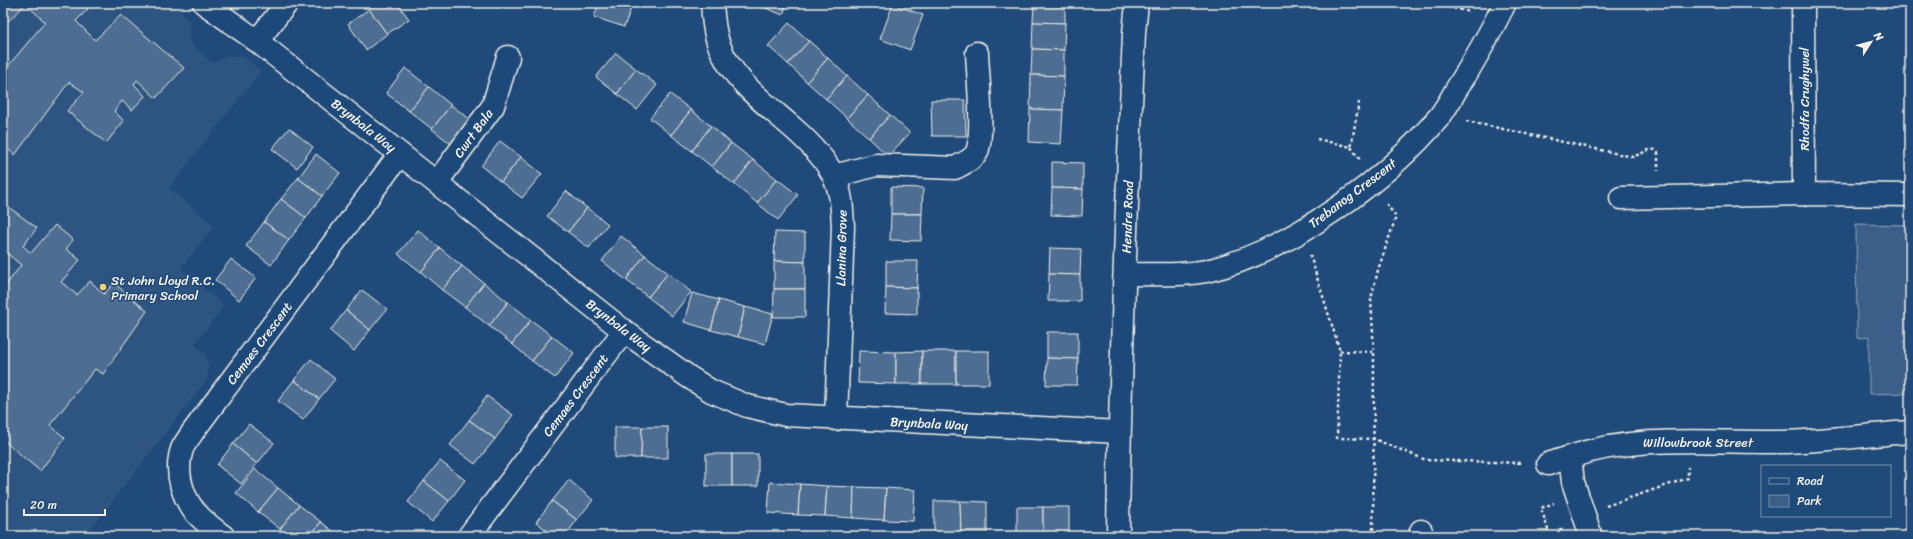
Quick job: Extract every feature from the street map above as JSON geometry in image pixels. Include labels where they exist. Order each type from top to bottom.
[{"type":"street","name":"Brynbala Way","points":[[204,3],[257,41],[624,331],[689,377],[712,391],[747,406],[786,415],[836,419],[1119,432]]},
{"type":"street","points":[[257,41],[287,3]]},
{"type":"street","name":"Llanina Grove","points":[[712,3],[713,21],[719,46],[734,72],[754,93],[802,136],[820,155],[834,176],[842,198],[843,227],[836,419]]},
{"type":"street","name":"Hendre Road","points":[[1118,536],[1119,432],[1124,274],[1134,32],[1138,3]]},
{"type":"street","name":"Rhodfa Crughywel","points":[[1803,3],[1804,194]]},
{"type":"street","name":"Trebanog Crescent","points":[[1124,274],[1166,274],[1205,271],[1237,263],[1277,245],[1302,230],[1370,183],[1406,152],[1440,115],[1477,58],[1501,11]]},
{"type":"street","points":[[834,176],[876,165],[954,168],[966,162],[976,153],[980,138],[977,53]]},
{"type":"street","name":"Cwrt Bala","points":[[437,182],[493,106],[508,57]]},
{"type":"street","name":"Cemaes Crescent","points":[[223,536],[199,517],[188,502],[180,484],[178,469],[182,449],[192,433],[400,154]]},
{"type":"street","points":[[1621,198],[1804,194],[1910,195]]},
{"type":"street","name":"Cemaes Crescent","points":[[469,536],[624,331]]},
{"type":"street","name":"Willowbrook Street","points":[[1548,464],[1590,450],[1637,442],[1782,442],[1910,432]]},
{"type":"street","points":[[1570,457],[1573,482],[1591,536]]},
{"type":"path","points":[[1430,3],[1501,11]]},
{"type":"path","points":[[1316,139],[1351,148],[1359,102]]},
{"type":"path","points":[[1440,115],[1612,154],[1633,157],[1651,149],[1655,150],[1658,153],[1658,176]]},
{"type":"path","points":[[1370,183],[1396,217],[1378,270],[1371,299],[1374,352],[1373,536]]},
{"type":"path","points":[[1302,230],[1340,351],[1337,438],[1374,439],[1426,460],[1548,464]]},
{"type":"path","points":[[1340,351],[1374,352]]},
{"type":"path","points":[[1584,514],[1688,478],[1689,442]]},
{"type":"path","points":[[1550,536],[1541,508],[1577,494]]},
{"type":"shaded area","name":"St John Lloyd R.C. Primary School","points":[[3,3],[174,3],[190,22],[189,42],[213,63],[226,56],[244,57],[261,71],[169,188],[214,226],[181,268],[224,306],[195,344],[205,353],[209,366],[207,380],[85,536],[3,536]]},
{"type":"green space","points":[[1856,224],[1910,225],[1910,393],[1869,394],[1869,337],[1857,338]]},
{"type":"building","points":[[3,3],[81,3],[88,9],[76,21],[95,40],[121,15],[184,68],[156,98],[137,80],[134,84],[145,96],[132,110],[122,101],[114,111],[124,121],[106,143],[67,111],[84,92],[69,82],[15,155],[3,145],[3,72],[45,22],[26,4],[3,26]]},
{"type":"building","points":[[377,3],[397,3],[409,19],[387,34],[369,9]]},
{"type":"building","points":[[599,3],[633,3],[624,27],[594,17]]},
{"type":"building","points":[[753,3],[787,3],[783,15]]},
{"type":"building","points":[[1034,3],[1065,3],[1065,23],[1033,22]]},
{"type":"building","points":[[1434,3],[1459,3],[1458,7]]},
{"type":"building","points":[[893,4],[923,15],[910,50],[880,39]]},
{"type":"building","points":[[369,9],[387,34],[366,50],[348,24]]},
{"type":"building","points":[[1033,22],[1065,23],[1064,50],[1032,49]]},
{"type":"building","points":[[789,23],[809,41],[788,64],[768,46]]},
{"type":"building","points":[[809,41],[828,58],[807,82],[788,64]]},
{"type":"building","points":[[1032,49],[1064,50],[1064,76],[1031,75]]},
{"type":"building","points":[[616,53],[636,69],[617,94],[596,77]]},
{"type":"building","points":[[828,58],[847,76],[826,99],[807,82]]},
{"type":"building","points":[[405,68],[429,87],[409,111],[386,93]]},
{"type":"building","points":[[636,69],[657,85],[637,110],[617,94]]},
{"type":"building","points":[[1031,75],[1064,76],[1063,110],[1030,109]]},
{"type":"building","points":[[847,76],[868,95],[847,118],[826,99]]},
{"type":"building","points":[[429,87],[451,105],[432,129],[409,111]]},
{"type":"building","points":[[670,94],[691,110],[671,135],[650,118]]},
{"type":"building","points":[[868,95],[890,115],[869,138],[847,118]]},
{"type":"building","points":[[931,100],[965,100],[966,136],[932,136]]},
{"type":"building","points":[[451,105],[475,123],[456,148],[432,129]]},
{"type":"building","points":[[1030,109],[1063,110],[1061,144],[1029,142]]},
{"type":"building","points":[[691,110],[711,126],[692,151],[671,135]]},
{"type":"building","points":[[890,115],[910,133],[888,156],[869,138]]},
{"type":"building","points":[[711,126],[731,143],[712,167],[692,151]]},
{"type":"building","points":[[289,128],[313,147],[297,168],[272,149]]},
{"type":"building","points":[[500,141],[521,157],[501,182],[481,166]]},
{"type":"building","points":[[731,143],[753,160],[734,184],[712,167]]},
{"type":"building","points":[[316,154],[340,173],[322,196],[298,178]]},
{"type":"building","points":[[521,157],[542,174],[522,198],[501,182]]},
{"type":"building","points":[[753,160],[777,179],[757,203],[734,184]]},
{"type":"building","points":[[1052,162],[1083,163],[1083,189],[1052,188]]},
{"type":"building","points":[[298,178],[322,196],[306,218],[281,199]]},
{"type":"building","points":[[777,179],[798,195],[778,220],[757,203]]},
{"type":"building","points":[[891,187],[923,188],[922,214],[891,214]]},
{"type":"building","points":[[1052,188],[1083,189],[1082,216],[1051,215]]},
{"type":"building","points":[[566,191],[587,208],[568,232],[547,216]]},
{"type":"building","points":[[281,199],[306,218],[289,240],[264,222]]},
{"type":"building","points":[[3,203],[37,228],[23,246],[31,253],[55,225],[73,240],[66,249],[80,260],[61,282],[77,295],[90,281],[104,294],[114,283],[147,311],[103,374],[95,369],[50,425],[65,438],[40,471],[3,440],[3,289],[21,265],[3,250]]},
{"type":"building","points":[[587,208],[608,224],[589,248],[568,232]]},
{"type":"building","points":[[891,214],[922,214],[921,241],[890,240]]},
{"type":"building","points":[[264,222],[289,240],[271,265],[246,246]]},
{"type":"building","points":[[418,230],[440,248],[421,272],[398,254]]},
{"type":"building","points":[[775,232],[805,233],[805,262],[774,261]]},
{"type":"building","points":[[621,236],[645,255],[626,280],[602,261]]},
{"type":"building","points":[[440,248],[462,266],[442,290],[421,272]]},
{"type":"building","points":[[1050,248],[1081,249],[1080,275],[1049,274]]},
{"type":"building","points":[[645,255],[668,273],[648,297],[626,280]]},
{"type":"building","points":[[231,259],[256,278],[239,300],[215,280]]},
{"type":"building","points":[[774,261],[805,262],[805,289],[774,289]]},
{"type":"building","points":[[886,261],[918,261],[917,288],[886,287]]},
{"type":"building","points":[[462,266],[484,283],[465,307],[442,290]]},
{"type":"building","points":[[668,273],[691,292],[672,316],[648,297]]},
{"type":"building","points":[[1049,274],[1080,275],[1080,301],[1048,301]]},
{"type":"building","points":[[484,283],[508,302],[489,326],[465,307]]},
{"type":"building","points":[[886,287],[917,288],[917,314],[885,313]]},
{"type":"building","points":[[774,289],[805,289],[805,317],[773,317]]},
{"type":"building","points":[[362,290],[387,309],[370,330],[346,310]]},
{"type":"building","points":[[692,293],[719,300],[711,330],[684,322]]},
{"type":"building","points":[[719,300],[745,307],[738,337],[711,330]]},
{"type":"building","points":[[508,302],[531,320],[512,344],[489,326]]},
{"type":"building","points":[[745,307],[773,314],[765,344],[738,337]]},
{"type":"building","points":[[346,310],[370,330],[354,351],[330,331]]},
{"type":"building","points":[[531,320],[552,336],[532,361],[512,344]]},
{"type":"building","points":[[1047,332],[1078,332],[1078,359],[1047,358]]},
{"type":"building","points":[[552,336],[574,353],[555,378],[532,361]]},
{"type":"building","points":[[859,351],[896,352],[896,384],[858,383]]},
{"type":"building","points":[[922,351],[922,384],[896,384],[896,352]]},
{"type":"building","points":[[922,351],[956,351],[956,384],[922,384]]},
{"type":"building","points":[[956,351],[989,351],[989,384],[956,384]]},
{"type":"building","points":[[1047,358],[1078,359],[1077,385],[1046,385]]},
{"type":"building","points":[[311,359],[335,379],[319,399],[294,380]]},
{"type":"building","points":[[294,380],[319,399],[303,420],[278,401]]},
{"type":"building","points":[[487,396],[513,415],[495,439],[469,420]]},
{"type":"building","points":[[469,420],[495,439],[475,464],[450,445]]},
{"type":"building","points":[[249,424],[274,443],[257,464],[233,444]]},
{"type":"building","points":[[615,427],[642,427],[641,458],[615,458]]},
{"type":"building","points":[[642,427],[668,427],[668,458],[641,458]]},
{"type":"building","points":[[233,444],[257,464],[241,484],[217,465]]},
{"type":"building","points":[[706,454],[732,454],[732,486],[706,486]]},
{"type":"building","points":[[732,454],[758,454],[758,486],[732,486]]},
{"type":"building","points":[[440,461],[465,480],[449,501],[424,481]]},
{"type":"building","points":[[255,469],[278,488],[258,512],[236,493]]},
{"type":"building","points":[[569,480],[593,500],[577,520],[552,501]]},
{"type":"building","points":[[424,481],[449,501],[432,522],[408,502]]},
{"type":"building","points":[[770,482],[800,484],[798,515],[768,513]]},
{"type":"building","points":[[800,484],[827,486],[825,516],[798,515]]},
{"type":"building","points":[[827,486],[854,487],[853,518],[825,516]]},
{"type":"building","points":[[854,487],[886,488],[884,520],[853,518]]},
{"type":"building","points":[[278,488],[299,505],[280,529],[258,512]]},
{"type":"building","points":[[886,488],[915,490],[913,521],[884,520]]},
{"type":"building","points":[[552,501],[577,520],[565,536],[554,536],[536,522]]},
{"type":"building","points":[[934,501],[960,501],[961,533],[934,533]]},
{"type":"building","points":[[960,501],[987,502],[987,533],[961,533]]},
{"type":"building","points":[[299,505],[321,522],[310,536],[288,536],[280,529]]},
{"type":"building","points":[[1017,507],[1043,507],[1043,536],[1017,536]]},
{"type":"building","points":[[1043,507],[1069,507],[1069,536],[1043,536]]},
{"type":"building","points":[[321,522],[339,536],[310,536]]},
{"type":"place","name":"St John Lloyd R.C. Primary School","points":[[103,287]]}]
